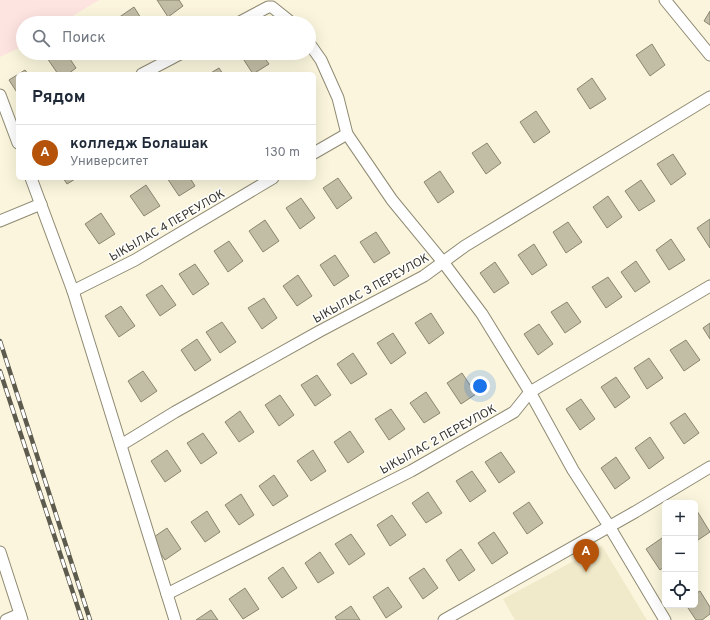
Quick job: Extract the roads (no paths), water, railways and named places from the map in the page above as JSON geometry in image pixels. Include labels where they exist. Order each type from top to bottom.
[{"type":"street","points":[[665,0],[710,55]]},
{"type":"street","points":[[251,16],[268,7],[272,7],[283,16]]},
{"type":"street","points":[[316,53],[321,60],[338,98],[346,134],[392,200],[443,262],[482,314],[530,392],[573,470],[609,526],[665,620]]},
{"type":"street","points":[[146,72],[169,60]]},
{"type":"street","points":[[0,95],[16,138]]},
{"type":"street","name":"ЫКЫЛАС 3 ПЕРЕУЛОК","points":[[121,445],[174,412],[320,331],[424,276],[466,246],[710,96]]},
{"type":"street","points":[[316,152],[346,134]]},
{"type":"street","points":[[32,180],[73,291],[175,620]]},
{"type":"street","name":"ЫКЫЛАС 4 ПЕРЕУЛОК","points":[[73,291],[135,260],[270,180]]},
{"type":"street","points":[[0,221],[41,204]]},
{"type":"street","name":"ЫКЫЛАС 2 ПЕРЕУЛОК","points":[[166,594],[411,471],[514,412],[530,392],[710,286]]},
{"type":"street","points":[[444,620],[635,512],[710,467]]},
{"type":"street","points":[[0,552],[21,617],[6,620]]},
{"type":"railway","points":[[0,341],[90,620]]},
{"type":"railway","points":[[0,371],[82,620]]},
{"type":"place","name":"колледж Болашак","points":[[586,572]]}]
